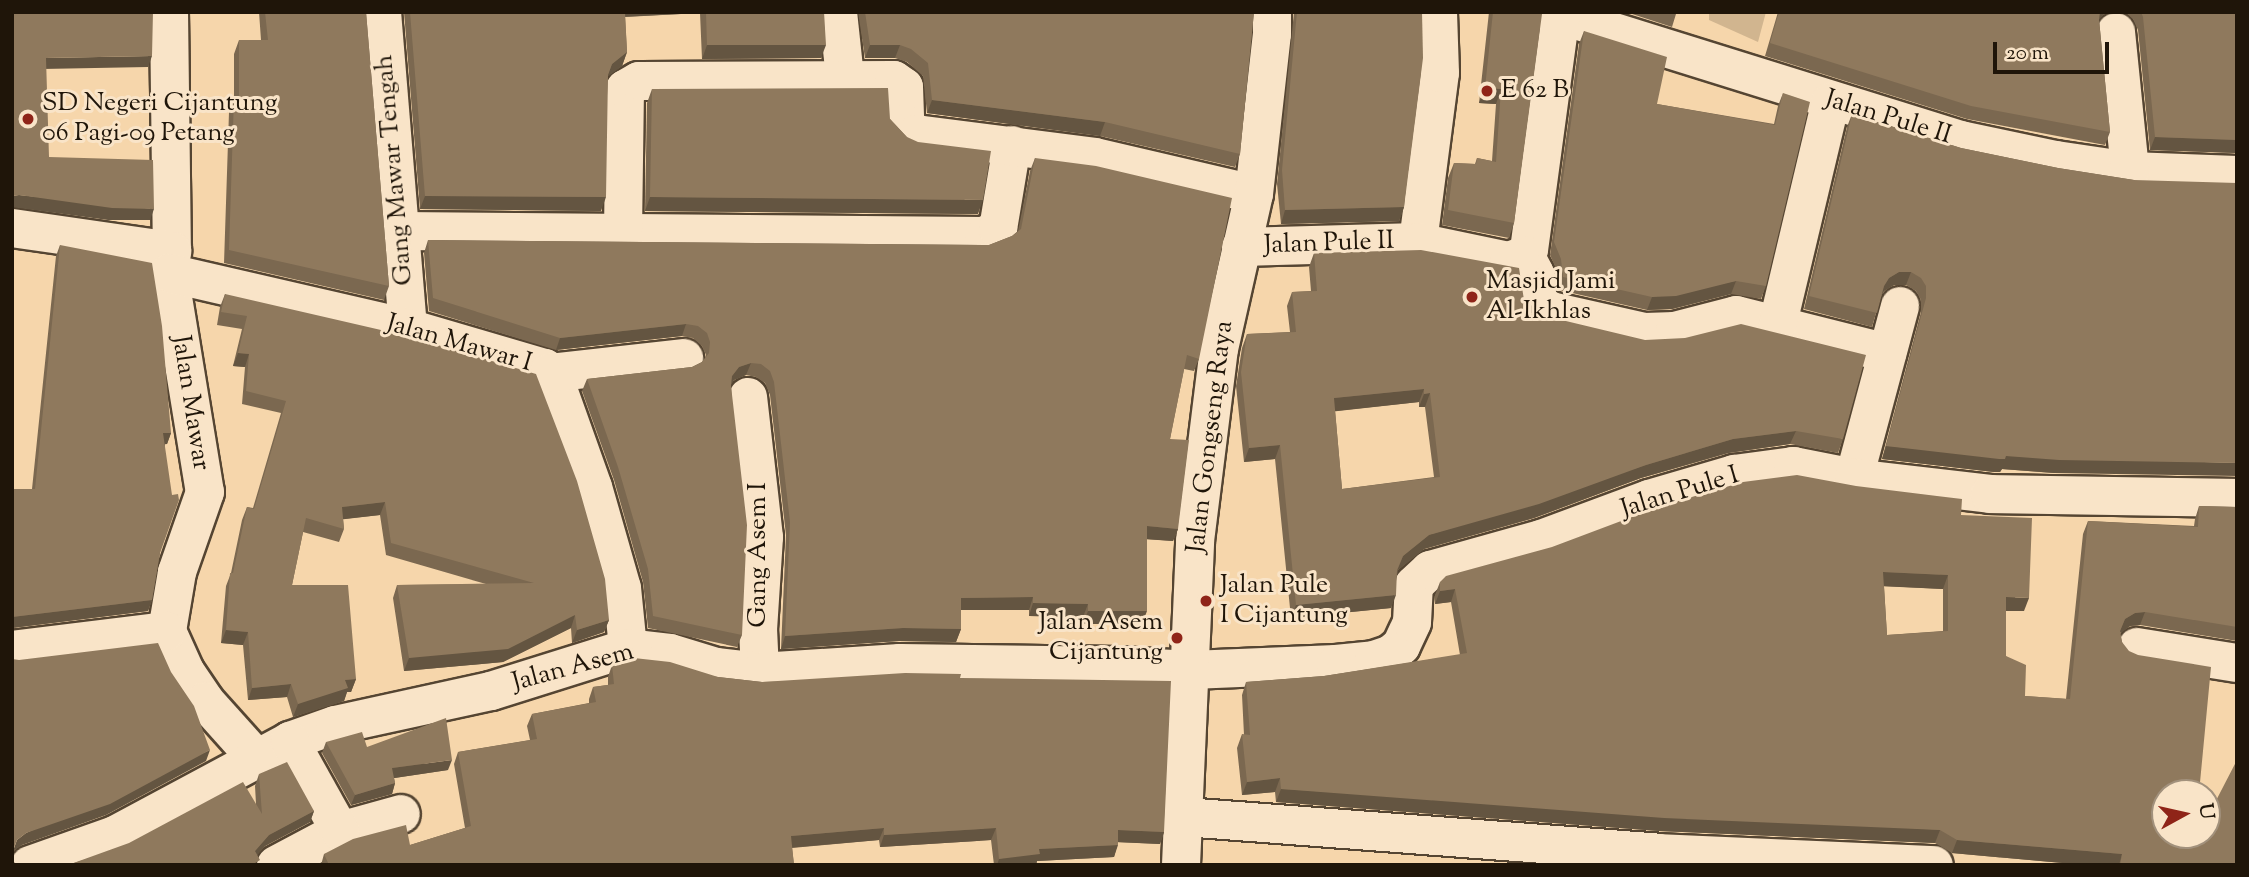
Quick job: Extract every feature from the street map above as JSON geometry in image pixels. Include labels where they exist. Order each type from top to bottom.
[{"type":"street","name":"Jalan Mawar","points":[[167,631],[177,572],[205,492],[171,262],[169,12]]},
{"type":"street","name":"Gang Mawar Tengah","points":[[382,12],[408,328]]},
{"type":"street","points":[[838,12],[845,78]]},
{"type":"street","name":"Jalan Gongseng Raya","points":[[1182,845],[1195,541],[1205,448],[1219,349],[1254,194],[1272,34],[1272,12]]},
{"type":"street","name":"Jalan Pule II","points":[[1418,242],[1440,73],[1438,12]]},
{"type":"street","points":[[1556,13],[1527,252],[1535,274],[1538,303],[1564,314],[1644,332],[1675,331],[1736,315],[1778,323],[1887,353]]},
{"type":"street","name":"Jalan Pule II","points":[[1556,13],[1961,140],[2056,160],[2130,171],[2237,175]]},
{"type":"street","points":[[2116,32],[2130,171]]},
{"type":"street","points":[[623,231],[625,89],[629,84],[845,78],[901,82],[906,94],[905,124],[916,134],[1012,145],[1154,168],[1254,194]]},
{"type":"street","points":[[1778,323],[1831,101]]},
{"type":"street","points":[[400,231],[990,235],[998,229],[1000,223],[1012,145]]},
{"type":"street","name":"Jalan Mawar I","points":[[12,228],[171,262],[539,365],[549,373],[557,386],[597,500],[622,589],[628,648]]},
{"type":"street","name":"Jalan Pule II","points":[[1241,247],[1418,242],[1509,261],[1527,252]]},
{"type":"street","points":[[1854,478],[1899,306]]},
{"type":"street","points":[[549,373],[684,358]]},
{"type":"street","name":"Gang Asem I","points":[[748,397],[764,537],[758,629],[760,672]]},
{"type":"street","name":"Jalan Pule I","points":[[1191,670],[1336,664],[1374,660],[1391,654],[1401,646],[1412,622],[1415,586],[1421,576],[1441,566],[1541,539],[1649,499],[1734,474],[1793,466],[1854,478],[1990,494],[2237,498]]},
{"type":"street","points":[[12,650],[167,631],[185,671],[205,701],[257,758]]},
{"type":"street","points":[[2137,647],[2237,663]]},
{"type":"street","name":"Jalan Asem","points":[[30,865],[115,835],[290,741],[335,725],[491,691],[628,648],[670,653],[716,667],[760,672],[941,662],[1191,670]]},
{"type":"street","points":[[290,741],[340,831]]},
{"type":"street","points":[[276,865],[340,831],[401,814]]},
{"type":"street","points":[[1182,845],[1658,853],[1934,865]]},
{"type":"shaded area","points":[[1709,12],[1766,12],[1758,42],[1709,20]]},
{"type":"building","name":"SD Negeri Cijantung 06 Pagi-09 Petang","points":[[12,12],[153,12],[152,56],[46,58],[49,157],[153,160],[154,209],[112,208],[12,196]]},
{"type":"building","points":[[265,12],[366,12],[389,286],[229,250],[234,98],[239,99],[239,40],[268,40]]},
{"type":"building","points":[[410,12],[625,12],[627,52],[612,64],[608,75],[606,197],[425,196]]},
{"type":"building","points":[[706,12],[824,12],[826,45],[707,45]]},
{"type":"building","points":[[865,12],[1254,12],[1240,154],[1105,122],[932,100],[928,63],[911,49],[900,45],[870,45]]},
{"type":"building","points":[[1297,12],[1422,12],[1423,58],[1404,207],[1285,210],[1282,170]]},
{"type":"building","points":[[1493,12],[1542,14],[1514,223],[1448,210],[1454,163],[1476,164],[1477,158],[1496,162],[1501,89],[1485,88]]},
{"type":"building","points":[[1779,12],[2100,12],[2110,132],[1971,106],[1770,43]]},
{"type":"building","points":[[2141,12],[2237,12],[2237,140],[2155,137]]},
{"type":"building","points":[[1584,31],[1667,57],[1657,104],[1775,125],[1783,93],[1810,102],[1766,286],[1736,281],[1676,296],[1652,297],[1563,277],[1561,259],[1554,242]]},
{"type":"building","points":[[888,88],[890,119],[907,137],[918,142],[991,151],[983,200],[650,197],[652,89]]},
{"type":"building","points":[[1852,114],[1961,148],[2058,168],[2134,180],[2237,183],[2237,463],[2059,460],[2006,456],[2005,459],[1999,459],[1886,446],[1926,298],[1926,286],[1921,278],[1911,272],[1899,272],[1889,278],[1884,286],[1877,313],[1809,296]]},
{"type":"building","points":[[1035,158],[1096,166],[1232,198],[1199,359],[1187,355],[1170,439],[1189,440],[1178,529],[1147,526],[1147,611],[1088,611],[1088,604],[1033,603],[1033,597],[961,598],[961,629],[903,628],[785,636],[790,522],[774,382],[770,371],[761,364],[751,363],[739,367],[732,376],[731,386],[747,525],[742,635],[653,616],[648,569],[618,467],[587,379],[692,367],[702,362],[709,353],[707,333],[698,326],[686,324],[560,338],[433,298],[428,240],[989,245],[1012,236],[1021,229]]},
{"type":"building","points":[[60,245],[152,263],[162,326],[171,433],[163,433],[172,495],[178,494],[179,500],[160,553],[152,600],[12,617],[12,489],[35,489]]},
{"type":"building","points":[[1421,250],[1519,268],[1524,300],[1545,316],[1645,340],[1685,338],[1741,324],[1866,355],[1843,439],[1796,431],[1733,439],[1646,465],[1539,504],[1429,535],[1403,556],[1397,570],[1396,595],[1296,605],[1280,445],[1249,448],[1241,372],[1247,334],[1296,332],[1292,292],[1317,291],[1314,253]],"holes":[[[1424,389],[1424,394],[1430,393],[1440,477],[1342,489],[1334,398]]]},
{"type":"building","points":[[225,294],[407,336],[536,374],[577,481],[605,579],[609,620],[577,630],[575,615],[508,649],[409,658],[397,585],[534,583],[391,543],[385,502],[342,507],[344,529],[306,518],[292,585],[348,585],[356,679],[345,680],[348,688],[298,704],[291,684],[252,688],[248,632],[226,630],[230,573],[233,573],[247,507],[254,509],[286,401],[246,391],[249,354],[238,353],[247,316],[221,312]]},
{"type":"building","points":[[1797,475],[1856,486],[1962,499],[1961,515],[2032,518],[2029,598],[2006,597],[2006,656],[2026,665],[2025,696],[2070,699],[2088,521],[2198,527],[2199,506],[2237,507],[2237,627],[2145,612],[2135,613],[2125,619],[2120,631],[2122,642],[2129,651],[2138,655],[2211,667],[2200,779],[2151,779],[2151,849],[2221,849],[2221,791],[2237,760],[2237,865],[2120,865],[2122,854],[1957,840],[1940,830],[1664,818],[1281,789],[1280,778],[1247,782],[1242,734],[1250,735],[1246,682],[1324,676],[1467,653],[1455,589],[1440,591],[1440,582],[1446,576],[1552,547],[1661,506],[1743,482]],"holes":[[[1883,572],[1948,575],[1948,631],[1887,635]]]},
{"type":"building","points":[[158,643],[171,672],[194,706],[210,750],[110,804],[26,833],[17,840],[13,850],[16,865],[12,865],[12,659]]},
{"type":"building","points":[[634,658],[670,662],[718,677],[762,682],[905,673],[961,674],[960,678],[1171,681],[1164,832],[1118,830],[1118,845],[1039,849],[1040,854],[999,859],[996,828],[884,835],[884,828],[791,836],[794,865],[329,865],[324,854],[353,839],[406,825],[410,845],[471,826],[458,752],[537,739],[532,714],[596,702],[593,687],[614,684],[612,665]]},
{"type":"building","points":[[446,718],[452,760],[392,768],[395,783],[355,795],[326,742],[362,732],[367,747]]},
{"type":"building","points":[[287,762],[314,811],[269,835],[255,851],[260,860],[252,865],[68,865],[129,843],[243,782],[262,814],[259,774]]},
{"type":"place","name":"E 62 B","points":[[1487,91]]},
{"type":"place","name":"SD Negeri Cijantung 06 Pagi-09 Petang","points":[[28,119]]},
{"type":"place","name":"Masjid Jami Al-Ikhlas","points":[[1472,297]]},
{"type":"place","name":"Jalan Pule I Cijantung","points":[[1206,601]]},
{"type":"place","name":"Jalan Asem Cijantung","points":[[1177,638]]}]
